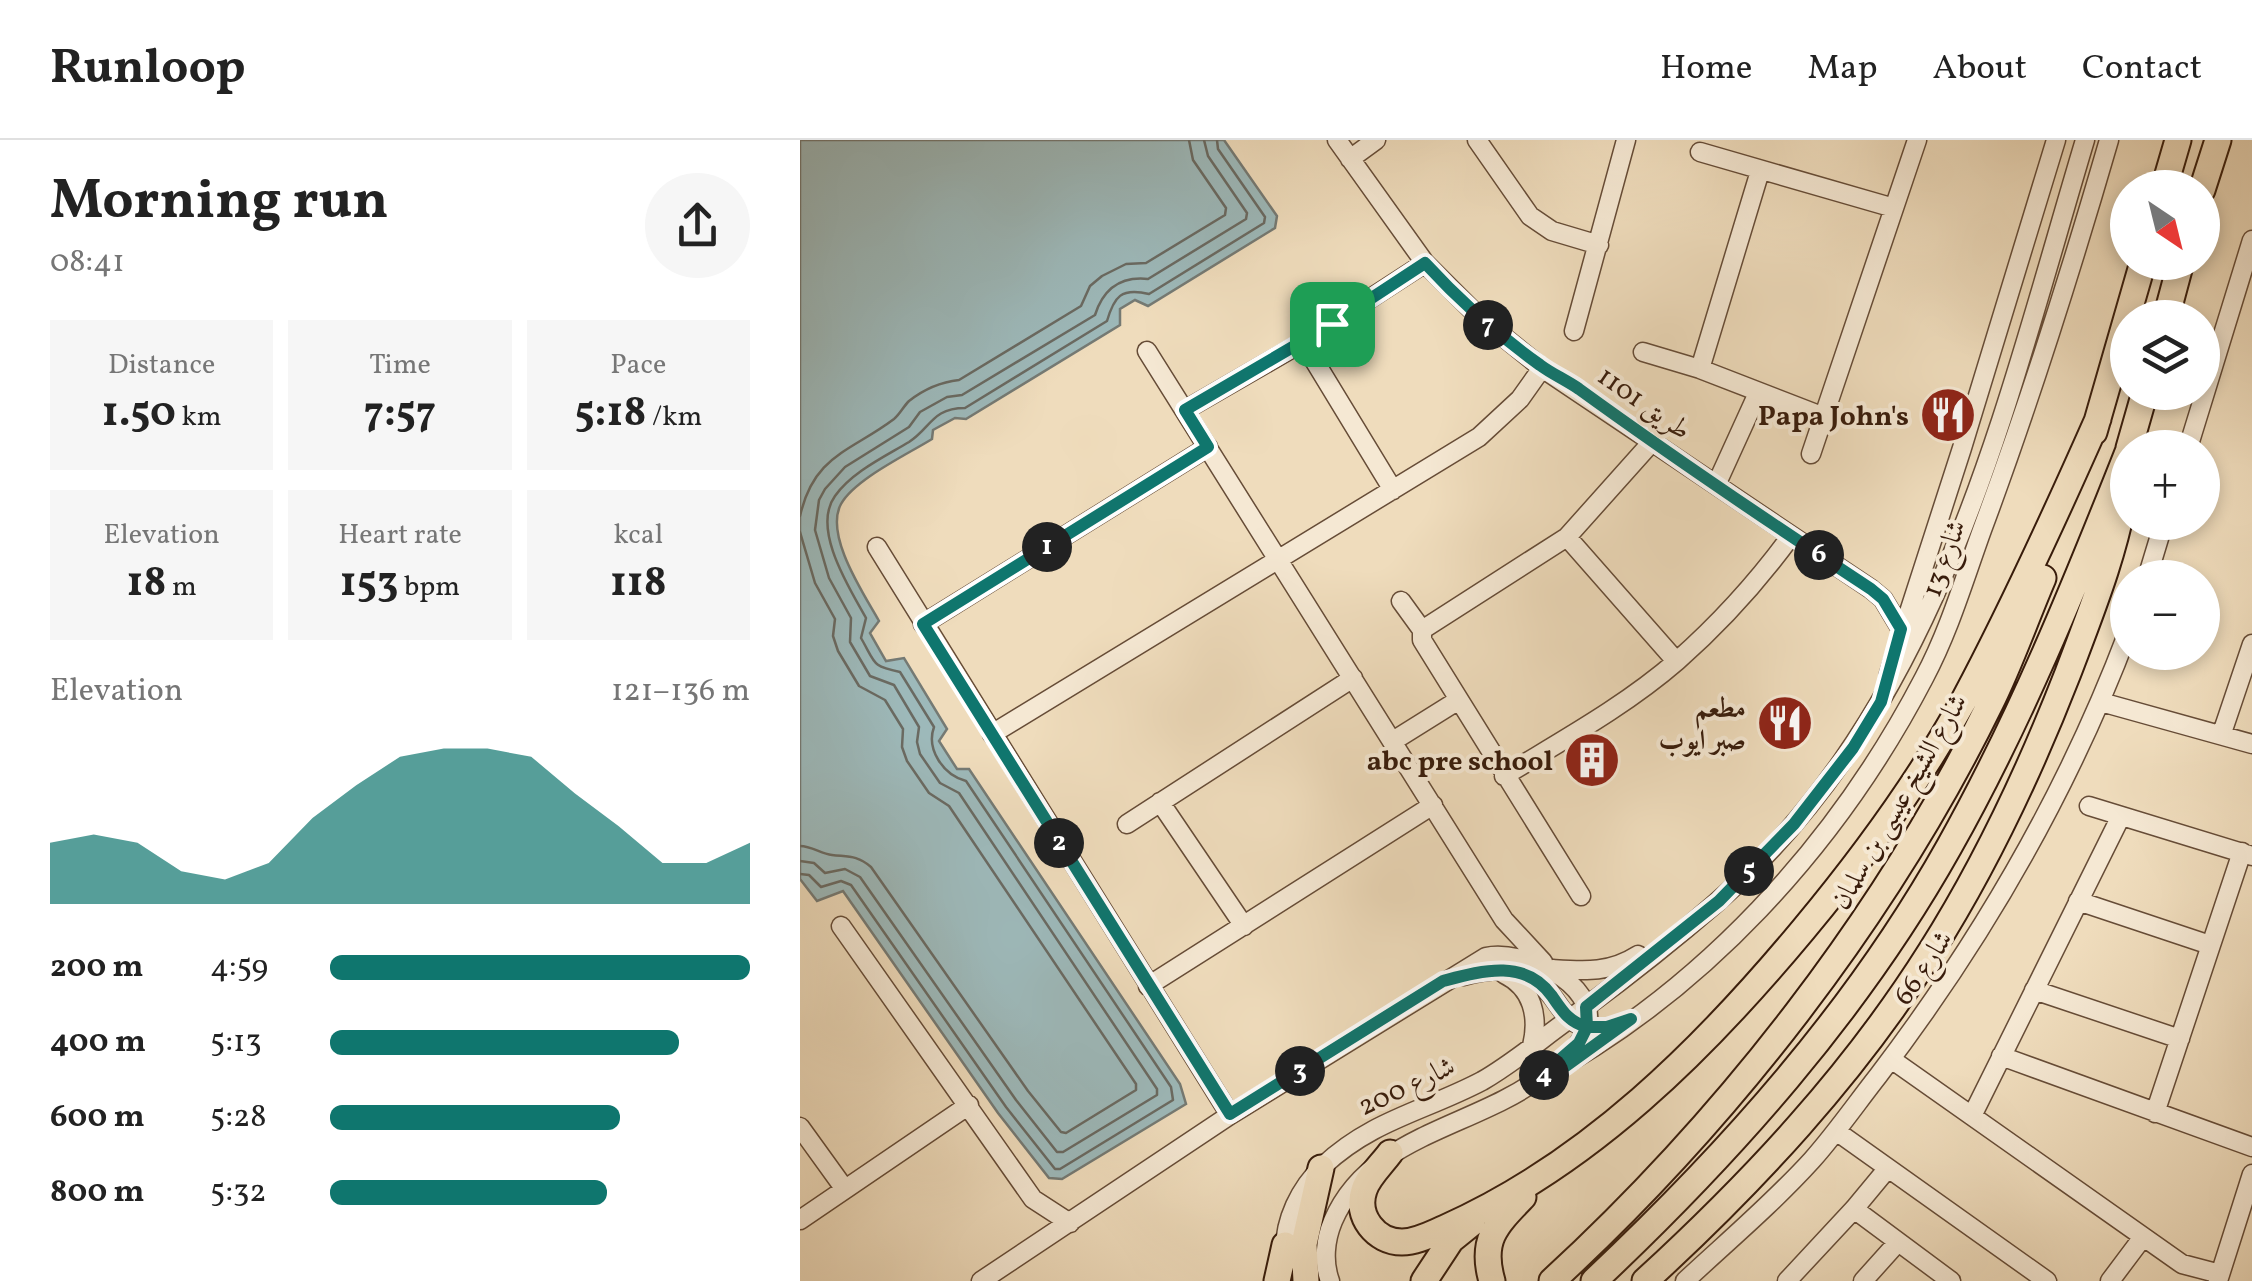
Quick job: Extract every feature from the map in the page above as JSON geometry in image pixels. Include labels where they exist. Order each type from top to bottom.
[{"type":"highway","points":[[2169,170],[2178,140]]},
{"type":"highway","points":[[2208,170],[2218,140]]},
{"type":"highway","name":"شارع الشيخ عيسى بن سلمان","points":[[1552,1281],[1622,1214],[1721,1102],[1806,1003],[1870,914],[1990,704],[2048,565],[2098,419],[2138,280]]},
{"type":"highway","points":[[1390,1153],[1364,1188],[1364,1219],[1389,1241],[1425,1237],[1494,1204],[1555,1165],[1647,1095],[1718,1029],[1870,847],[1962,703],[2032,566],[2098,419]]},
{"type":"highway","points":[[1594,1281],[1748,1127],[1833,1021],[1899,926],[1949,848],[2012,723],[2110,497]]},
{"type":"highway","points":[[1649,1276],[1805,1121],[1869,1042],[1932,950],[1978,868],[2046,730],[2100,589],[2114,540]]},
{"type":"highway","points":[[1492,1281],[1487,1263],[1496,1224],[1555,1165]]},
{"type":"highway","points":[[1306,1281],[1304,1244],[1321,1168]]},
{"type":"highway","points":[[1424,1281],[1451,1240],[1494,1204]]},
{"type":"highway","points":[[1278,1281],[1285,1245]]},
{"type":"street","name":"طريق 1101","points":[[1337,140],[1425,263],[1478,317],[1542,368],[1871,589],[1883,599],[1901,629]]},
{"type":"street","points":[[1350,159],[1376,140]]},
{"type":"street","points":[[1477,140],[1530,216],[1552,231],[1599,245]]},
{"type":"street","points":[[1574,331],[1626,140]]},
{"type":"street","points":[[1811,454],[1917,140]]},
{"type":"street","name":"شارع 13","points":[[1586,1007],[1719,901],[1766,854],[1822,790],[1881,702],[1933,605],[2002,420],[2085,140]]},
{"type":"street","name":"شارع 13","points":[[1534,1082],[1566,1066],[1697,969],[1770,898],[1841,814],[1879,758],[1925,676],[1951,619],[2020,430],[2109,140]]},
{"type":"street","points":[[1881,702],[2055,141]]},
{"type":"street","points":[[1700,152],[1894,208]]},
{"type":"street","points":[[1700,369],[1760,171]]},
{"type":"street","points":[[2195,430],[2244,295],[2252,240]]},
{"type":"street","points":[[1185,410],[1303,342],[1425,263]]},
{"type":"street","points":[[1303,342],[1393,490]]},
{"type":"street","points":[[1147,350],[1504,920],[1575,991],[1586,1007],[1587,1027]]},
{"type":"street","points":[[1643,352],[1700,369],[1824,417]]},
{"type":"street","points":[[992,734],[1493,426],[1520,399],[1542,368]]},
{"type":"street","points":[[1716,483],[1758,392]]},
{"type":"street","points":[[1422,630],[1566,537],[1651,443]]},
{"type":"street","points":[[923,624],[1208,447]]},
{"type":"street","points":[[1504,776],[1595,720],[1676,661],[1756,581],[1791,536]]},
{"type":"street","points":[[1566,537],[1676,661]]},
{"type":"street","points":[[877,547],[1230,1114]]},
{"type":"street","points":[[1871,589],[1896,591],[1918,582]]},
{"type":"street","points":[[1401,601],[1422,630],[1422,640],[1458,701],[1581,896]]},
{"type":"street","points":[[2222,734],[2251,649]]},
{"type":"street","name":"شارع 66","points":[[1685,1281],[1780,1194],[1836,1132],[1954,974],[2010,882],[2102,702],[2114,670]]},
{"type":"street","points":[[1127,824],[1354,678]]},
{"type":"street","points":[[1393,741],[1458,701]]},
{"type":"street","points":[[2102,702],[2252,744]]},
{"type":"street","points":[[1160,802],[1244,926]]},
{"type":"street","points":[[1148,986],[1433,806]]},
{"type":"street","points":[[2089,806],[2247,854],[2210,945],[2155,1112]]},
{"type":"street","points":[[1972,1116],[2120,816]]},
{"type":"street","points":[[981,1281],[1230,1114],[1473,963],[1500,954],[1518,956],[1551,969],[1594,972],[1622,965],[1663,936],[1750,856],[1766,854]]},
{"type":"street","points":[[2078,901],[2210,945]]},
{"type":"street","points":[[841,926],[1032,1199],[1046,1239]]},
{"type":"street","points":[[1443,981],[1489,970],[1512,970],[1532,976],[1548,990],[1568,1019],[1587,1027],[1607,1027],[1631,1019]]},
{"type":"street","points":[[1489,970],[1508,975],[1529,996],[1536,1030],[1532,1046]]},
{"type":"street","points":[[2034,990],[2180,1038]]},
{"type":"street","name":"شارع 200","points":[[1288,1281],[1285,1245],[1289,1220],[1300,1194],[1321,1168],[1391,1119],[1439,1102],[1485,1079],[1586,1007]]},
{"type":"street","name":"شارع 200","points":[[1330,1281],[1326,1257],[1328,1232],[1339,1206],[1357,1180],[1390,1153],[1534,1082],[1579,1043],[1587,1027]]},
{"type":"street","points":[[2001,1056],[2252,1146]]},
{"type":"street","points":[[1891,1059],[2182,1264],[2219,1278],[2252,1174]]},
{"type":"street","points":[[800,1220],[969,1106]]},
{"type":"street","points":[[800,1126],[844,1188]]},
{"type":"street","points":[[1836,1132],[2048,1281]]},
{"type":"street","points":[[1786,1281],[1888,1168]]},
{"type":"street","points":[[1032,1199],[1070,1223]]},
{"type":"street","points":[[1854,1209],[1950,1281]]},
{"type":"street","points":[[2110,1281],[2142,1237]]},
{"type":"street","points":[[1864,1280],[1898,1242]]},
{"type":"water","points":[[800,140],[1224,140],[1277,216],[1275,228],[1148,306],[1135,300],[1120,309],[1120,325],[966,419],[955,418],[933,430],[932,439],[858,485],[841,504],[837,517],[848,564],[879,621],[870,633],[886,661],[904,658],[947,729],[939,741],[957,769],[969,769],[1180,1084],[1186,1104],[1062,1179],[1049,1178],[998,1113],[843,891],[817,901],[800,879]]},
{"type":"place","name":"Papa John's","points":[[1948,415]]},
{"type":"place","name":"مطعم صبر ايوب","points":[[1785,723]]},
{"type":"place","name":"abc pre school","points":[[1592,760]]},
{"type":"route","points":[[1332,324],[1185,410],[1208,447],[923,624],[1230,1114],[1443,981],[1478,972],[1512,970],[1532,976],[1548,990],[1568,1019],[1587,1027],[1579,1043],[1534,1082],[1596,1045],[1631,1019],[1607,1027],[1587,1027],[1586,1007],[1719,901],[1794,824],[1853,748],[1881,702],[1901,629],[1883,599],[1871,589],[1542,368],[1478,317],[1425,263],[1332,324]]}]
